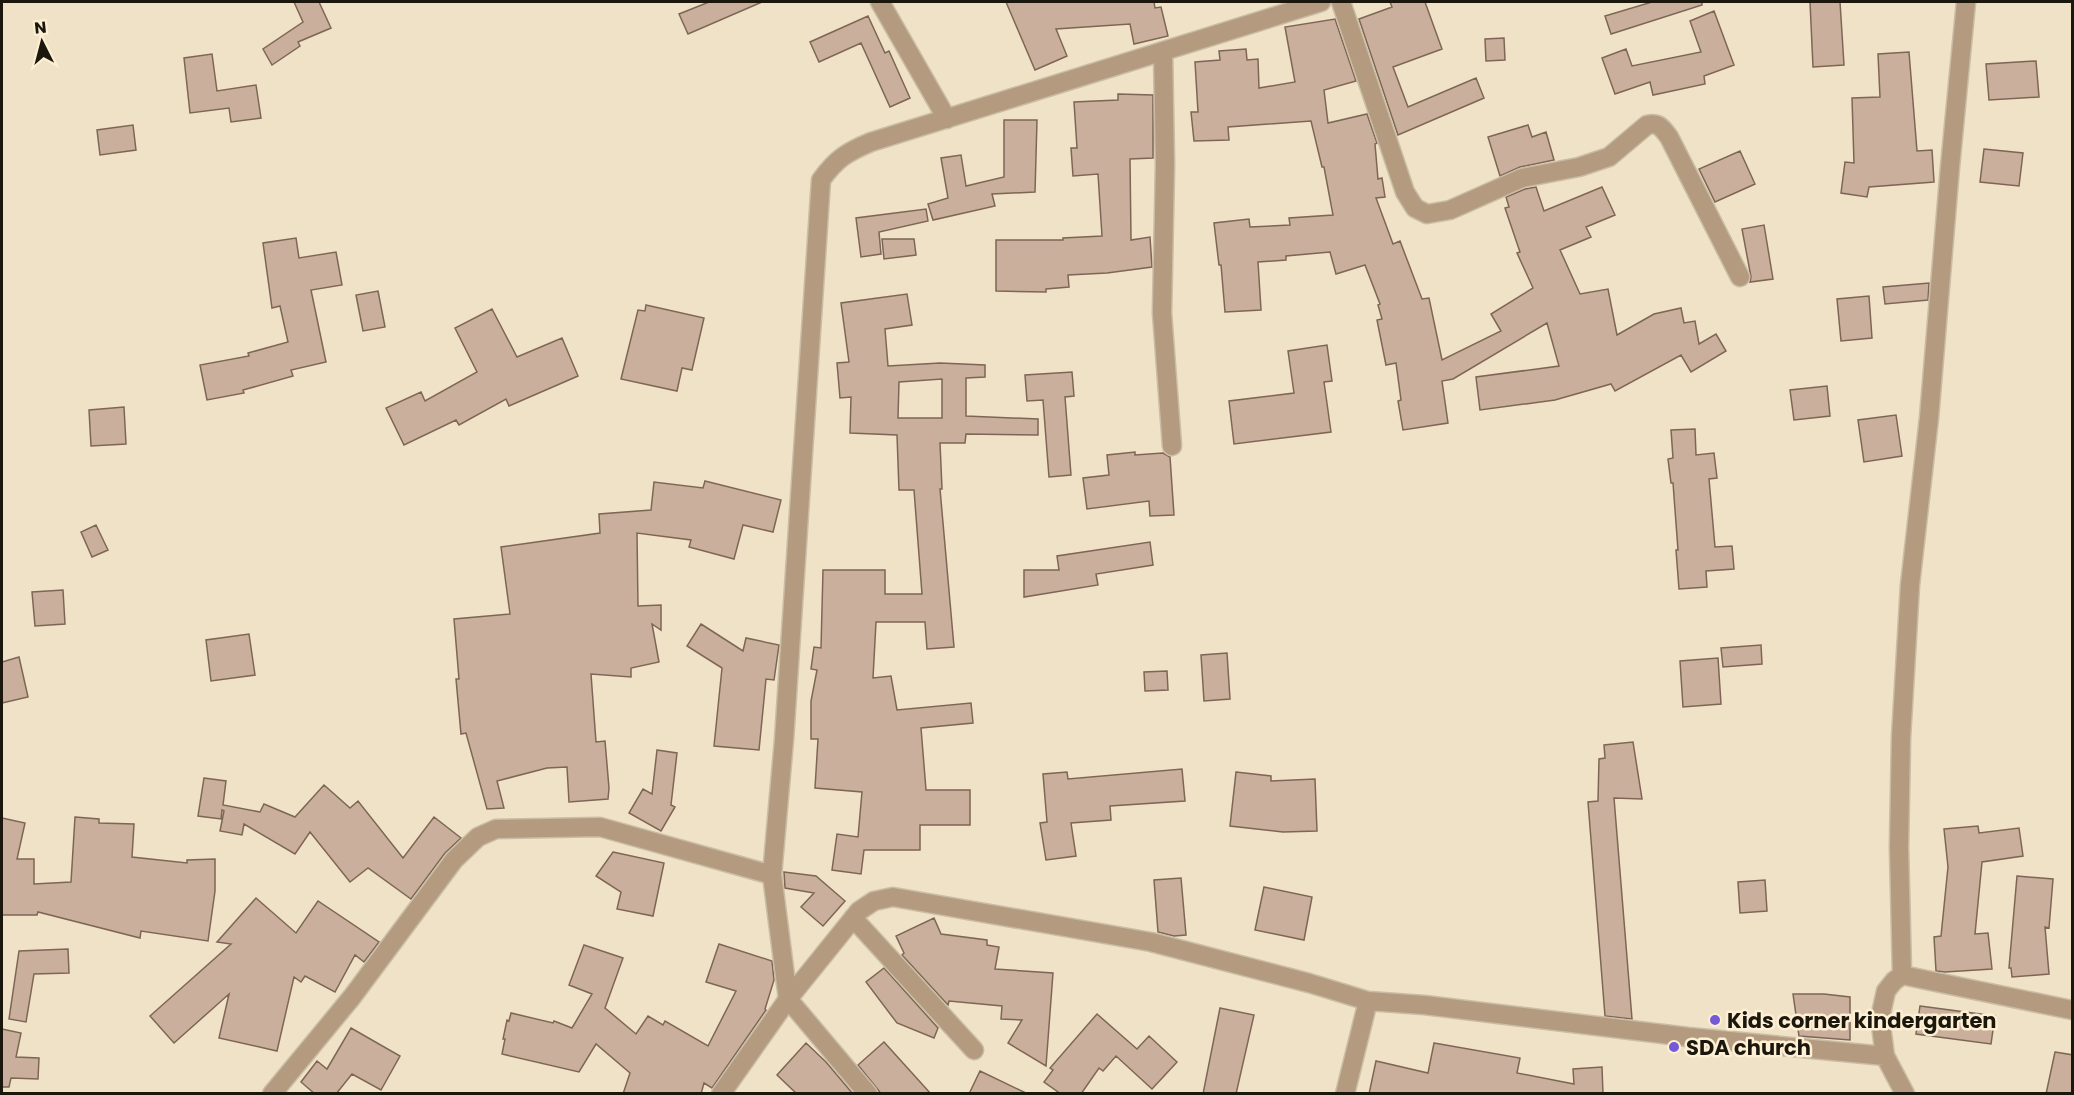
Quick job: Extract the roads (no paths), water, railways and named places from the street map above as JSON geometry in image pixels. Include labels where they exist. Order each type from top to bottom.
[{"type":"street","points":[[880,2],[947,119]]},
{"type":"street","points":[[868,1094],[788,999],[772,875],[784,740],[821,180],[832,165],[848,152],[871,142],[1321,2]]},
{"type":"street","points":[[1341,2],[1401,182],[1415,208],[1427,214],[1450,210],[1522,178],[1579,166],[1608,157],[1647,126],[1660,125],[1669,137],[1740,276]]},
{"type":"street","points":[[1902,975],[1899,847],[1901,738],[1910,585],[1929,418],[1966,2]]},
{"type":"street","points":[[1163,51],[1165,165],[1162,313],[1172,446]]},
{"type":"street","points":[[272,1094],[352,997],[454,860],[478,837],[496,830],[600,827],[772,875]]},
{"type":"street","points":[[721,1094],[788,999],[853,918],[874,901],[893,897],[1151,942],[1309,983],[1368,1001],[1424,1005],[1688,1037],[1885,1056]]},
{"type":"street","points":[[853,918],[974,1050]]},
{"type":"street","points":[[1905,1094],[1885,1056],[1880,1018],[1886,991],[1902,975],[2073,1010]]},
{"type":"street","points":[[1345,1094],[1368,1001]]},
{"type":"place","name":"Kids corner kindergarten","points":[[1715,1020]]},
{"type":"place","name":"SDA church","points":[[1674,1047]]}]
